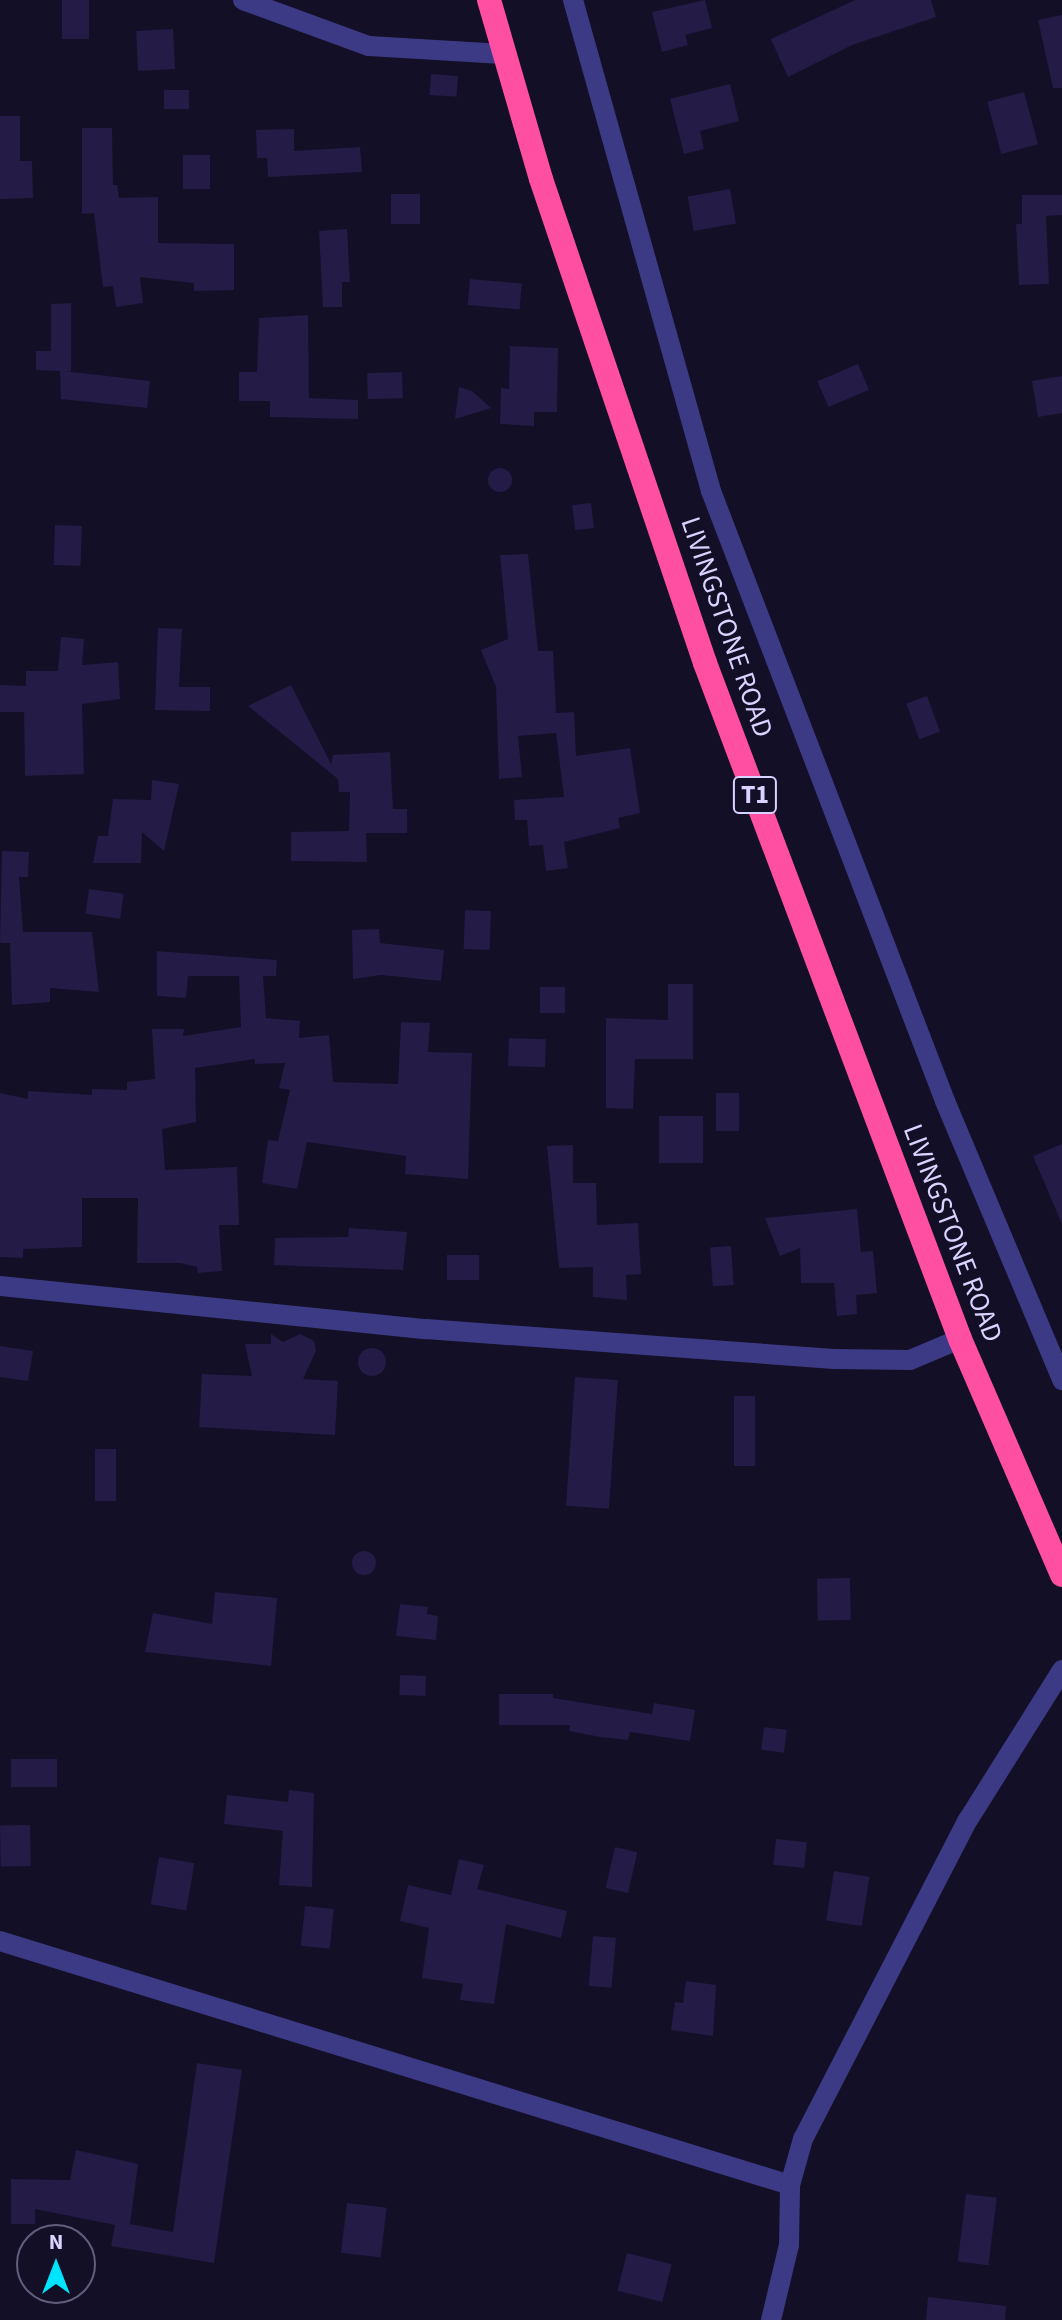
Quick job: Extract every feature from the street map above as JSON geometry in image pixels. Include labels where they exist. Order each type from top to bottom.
[{"type":"highway","name":"LIVINGSTONE ROAD","points":[[489,0],[503,54],[705,663],[960,1339],[1062,1575]]},
{"type":"street","points":[[243,0],[369,46],[503,54]]},
{"type":"street","points":[[573,0],[711,491],[945,1101],[1062,1380]]},
{"type":"street","points":[[0,1286],[426,1329],[834,1359],[910,1360],[960,1339]]},
{"type":"street","points":[[771,2320],[789,2245],[790,2185],[803,2139],[968,1820],[1062,1670]]},
{"type":"street","points":[[0,1941],[790,2185]]},
{"type":"building","points":[[62,0],[89,0],[89,39],[62,39]]},
{"type":"building","points":[[705,0],[712,28],[685,35],[688,45],[662,52],[652,12]]},
{"type":"building","points":[[855,0],[931,0],[936,17],[852,45],[788,77],[771,39]]},
{"type":"building","points":[[1062,15],[1062,88],[1053,88],[1038,20]]},
{"type":"building","points":[[173,29],[175,69],[138,71],[136,31]]},
{"type":"building","points":[[431,74],[458,76],[456,97],[430,95]]},
{"type":"building","points":[[730,84],[739,121],[700,131],[704,149],[684,154],[670,99]]},
{"type":"building","points":[[164,90],[189,90],[189,109],[164,109]]},
{"type":"building","points":[[1024,92],[1038,144],[1001,154],[987,102]]},
{"type":"building","points":[[0,116],[20,116],[20,161],[32,161],[33,198],[0,199]]},
{"type":"building","points":[[82,128],[112,128],[113,185],[117,185],[119,198],[158,197],[158,243],[234,244],[234,290],[194,291],[194,283],[140,277],[143,303],[116,307],[113,286],[103,287],[94,213],[82,214]]},
{"type":"building","points":[[294,129],[294,151],[360,147],[362,172],[268,177],[267,158],[257,158],[256,130]]},
{"type":"building","points":[[183,155],[210,155],[210,189],[183,189]]},
{"type":"building","points":[[730,189],[736,223],[694,231],[688,196]]},
{"type":"building","points":[[391,194],[420,194],[420,224],[391,224]]},
{"type":"building","points":[[1022,195],[1062,195],[1062,215],[1046,216],[1049,284],[1019,285],[1016,224],[1022,224]]},
{"type":"building","points":[[347,229],[350,282],[342,282],[342,307],[323,307],[319,231]]},
{"type":"building","points":[[470,279],[522,284],[520,309],[468,305]]},
{"type":"building","points":[[71,303],[71,371],[64,371],[150,381],[147,408],[61,399],[60,371],[36,370],[36,351],[51,351],[51,304]]},
{"type":"building","points":[[308,315],[309,398],[358,400],[358,419],[270,417],[270,401],[239,401],[239,372],[257,372],[259,318]]},
{"type":"building","points":[[510,346],[558,348],[557,412],[534,412],[534,426],[500,424],[501,388],[509,389]]},
{"type":"building","points":[[858,364],[869,390],[828,407],[817,381]]},
{"type":"building","points":[[402,372],[403,398],[368,399],[367,373]]},
{"type":"building","points":[[1062,376],[1062,413],[1038,417],[1032,381]]},
{"type":"building","points":[[459,387],[472,391],[491,408],[455,419]]},
{"type":"building","points":[[500,468],[509,471],[512,480],[509,489],[500,492],[491,489],[488,480],[491,471]]},
{"type":"building","points":[[591,503],[594,528],[575,530],[572,505]]},
{"type":"building","points":[[55,525],[82,526],[81,566],[54,565]]},
{"type":"building","points":[[528,554],[538,651],[553,651],[556,713],[574,712],[576,756],[630,748],[640,813],[618,818],[620,828],[564,842],[568,868],[546,871],[543,845],[529,846],[527,820],[515,820],[514,800],[564,797],[556,733],[518,736],[522,777],[499,779],[496,687],[481,650],[508,639],[500,555]]},
{"type":"building","points":[[158,628],[182,629],[179,687],[210,687],[210,711],[155,710]]},
{"type":"building","points":[[61,637],[84,639],[82,665],[118,662],[120,699],[82,704],[84,774],[25,776],[24,712],[0,712],[0,685],[26,686],[26,671],[58,671]]},
{"type":"building","points":[[291,685],[331,764],[333,755],[390,752],[393,809],[407,809],[407,833],[366,833],[367,862],[291,861],[291,832],[349,831],[350,792],[339,792],[338,779],[248,706]]},
{"type":"building","points":[[927,696],[940,732],[919,739],[906,704]]},
{"type":"building","points":[[152,780],[179,784],[164,851],[142,832],[141,863],[93,863],[98,836],[108,836],[113,799],[151,800]]},
{"type":"building","points":[[2,851],[29,852],[28,877],[19,877],[23,932],[92,932],[99,992],[50,988],[50,1002],[12,1005],[10,943],[0,943]]},
{"type":"building","points":[[89,889],[124,894],[120,919],[86,914]]},
{"type":"building","points":[[465,910],[491,911],[490,950],[464,949]]},
{"type":"building","points":[[379,929],[380,943],[444,950],[441,981],[381,975],[353,979],[352,930]]},
{"type":"building","points":[[157,951],[277,960],[276,976],[263,976],[266,1018],[300,1021],[299,1038],[329,1035],[333,1082],[398,1084],[401,1022],[430,1023],[428,1052],[472,1053],[468,1179],[405,1174],[406,1156],[307,1142],[297,1189],[262,1183],[268,1140],[278,1141],[290,1090],[279,1088],[285,1063],[255,1064],[255,1059],[195,1068],[196,1122],[162,1129],[165,1170],[237,1167],[239,1225],[219,1225],[222,1271],[198,1273],[197,1267],[180,1263],[137,1263],[138,1198],[82,1198],[82,1247],[23,1249],[23,1258],[0,1257],[0,1093],[28,1099],[28,1091],[92,1095],[92,1089],[127,1090],[127,1082],[155,1079],[152,1029],[184,1029],[183,1036],[241,1027],[239,976],[188,976],[186,998],[157,996]]},
{"type":"building","points":[[668,984],[693,984],[693,1059],[635,1059],[633,1109],[606,1108],[606,1018],[668,1020]]},
{"type":"building","points":[[540,987],[565,987],[565,1013],[540,1013]]},
{"type":"building","points":[[509,1038],[546,1039],[545,1067],[508,1066]]},
{"type":"building","points":[[716,1093],[739,1093],[739,1131],[716,1131]]},
{"type":"building","points":[[659,1116],[703,1116],[703,1163],[659,1163]]},
{"type":"building","points":[[1062,1144],[1062,1224],[1033,1156]]},
{"type":"building","points":[[573,1145],[573,1183],[596,1183],[597,1225],[638,1223],[641,1274],[626,1275],[627,1300],[593,1297],[593,1267],[559,1268],[547,1146]]},
{"type":"building","points":[[857,1209],[861,1252],[873,1251],[877,1293],[856,1295],[857,1314],[837,1316],[834,1283],[801,1283],[800,1248],[780,1256],[765,1218]]},
{"type":"building","points":[[349,1228],[407,1232],[403,1270],[274,1265],[275,1238],[348,1237]]},
{"type":"building","points":[[731,1246],[734,1285],[713,1286],[710,1247]]},
{"type":"building","points":[[447,1255],[479,1255],[479,1280],[447,1280]]},
{"type":"building","points":[[271,1334],[283,1342],[300,1334],[314,1341],[316,1351],[303,1379],[338,1381],[335,1435],[199,1427],[202,1374],[252,1376],[245,1344],[271,1344]]},
{"type":"building","points":[[0,1346],[33,1351],[28,1381],[0,1377]]},
{"type":"building","points":[[372,1348],[382,1352],[386,1362],[382,1372],[372,1376],[362,1372],[358,1362],[362,1352]]},
{"type":"building","points":[[575,1377],[618,1380],[609,1509],[566,1506]]},
{"type":"building","points":[[734,1396],[755,1396],[755,1466],[734,1466]]},
{"type":"building","points":[[95,1449],[116,1449],[116,1501],[95,1501]]},
{"type":"building","points":[[364,1551],[373,1554],[376,1563],[373,1572],[364,1575],[355,1572],[352,1563],[355,1554]]},
{"type":"building","points":[[850,1578],[851,1620],[818,1621],[817,1579]]},
{"type":"building","points":[[215,1592],[277,1598],[271,1666],[145,1652],[153,1613],[212,1624]]},
{"type":"building","points":[[400,1604],[428,1607],[427,1614],[438,1616],[436,1640],[396,1636]]},
{"type":"building","points":[[400,1675],[426,1676],[425,1696],[399,1695]]},
{"type":"building","points":[[499,1694],[553,1694],[553,1698],[652,1714],[654,1703],[695,1710],[690,1741],[630,1732],[628,1740],[600,1737],[569,1731],[570,1725],[499,1725]]},
{"type":"building","points":[[764,1727],[787,1730],[784,1753],[761,1750]]},
{"type":"building","points":[[11,1759],[57,1759],[57,1787],[11,1787]]},
{"type":"building","points":[[289,1790],[314,1793],[312,1887],[279,1885],[283,1831],[224,1824],[227,1795],[288,1802]]},
{"type":"building","points":[[30,1825],[31,1866],[1,1867],[0,1826]]},
{"type":"building","points":[[776,1839],[807,1842],[804,1868],[773,1865]]},
{"type":"building","points":[[615,1847],[637,1852],[628,1893],[606,1888]]},
{"type":"building","points":[[159,1857],[194,1863],[186,1911],[151,1904]]},
{"type":"building","points":[[459,1859],[484,1865],[477,1889],[567,1911],[561,1938],[506,1924],[494,2004],[460,2000],[463,1984],[422,1978],[429,1928],[400,1921],[408,1885],[451,1895]]},
{"type":"building","points":[[834,1871],[870,1877],[862,1926],[826,1920]]},
{"type":"building","points":[[305,1906],[334,1909],[330,1949],[301,1946]]},
{"type":"building","points":[[593,1936],[616,1938],[612,1988],[589,1986]]},
{"type":"building","points":[[686,1981],[716,1985],[713,2036],[671,2030],[675,2002],[683,2003]]},
{"type":"building","points":[[197,2063],[242,2070],[214,2263],[111,2246],[115,2225],[35,2209],[35,2224],[11,2224],[11,2179],[70,2180],[76,2150],[138,2164],[130,2224],[173,2232]]},
{"type":"building","points":[[966,2194],[997,2198],[988,2265],[958,2261]]},
{"type":"building","points":[[347,2203],[387,2208],[381,2258],[341,2253]]},
{"type":"building","points":[[627,2253],[672,2264],[662,2302],[618,2291]]},
{"type":"building","points":[[928,2297],[1006,2306],[1005,2320],[926,2320]]}]
